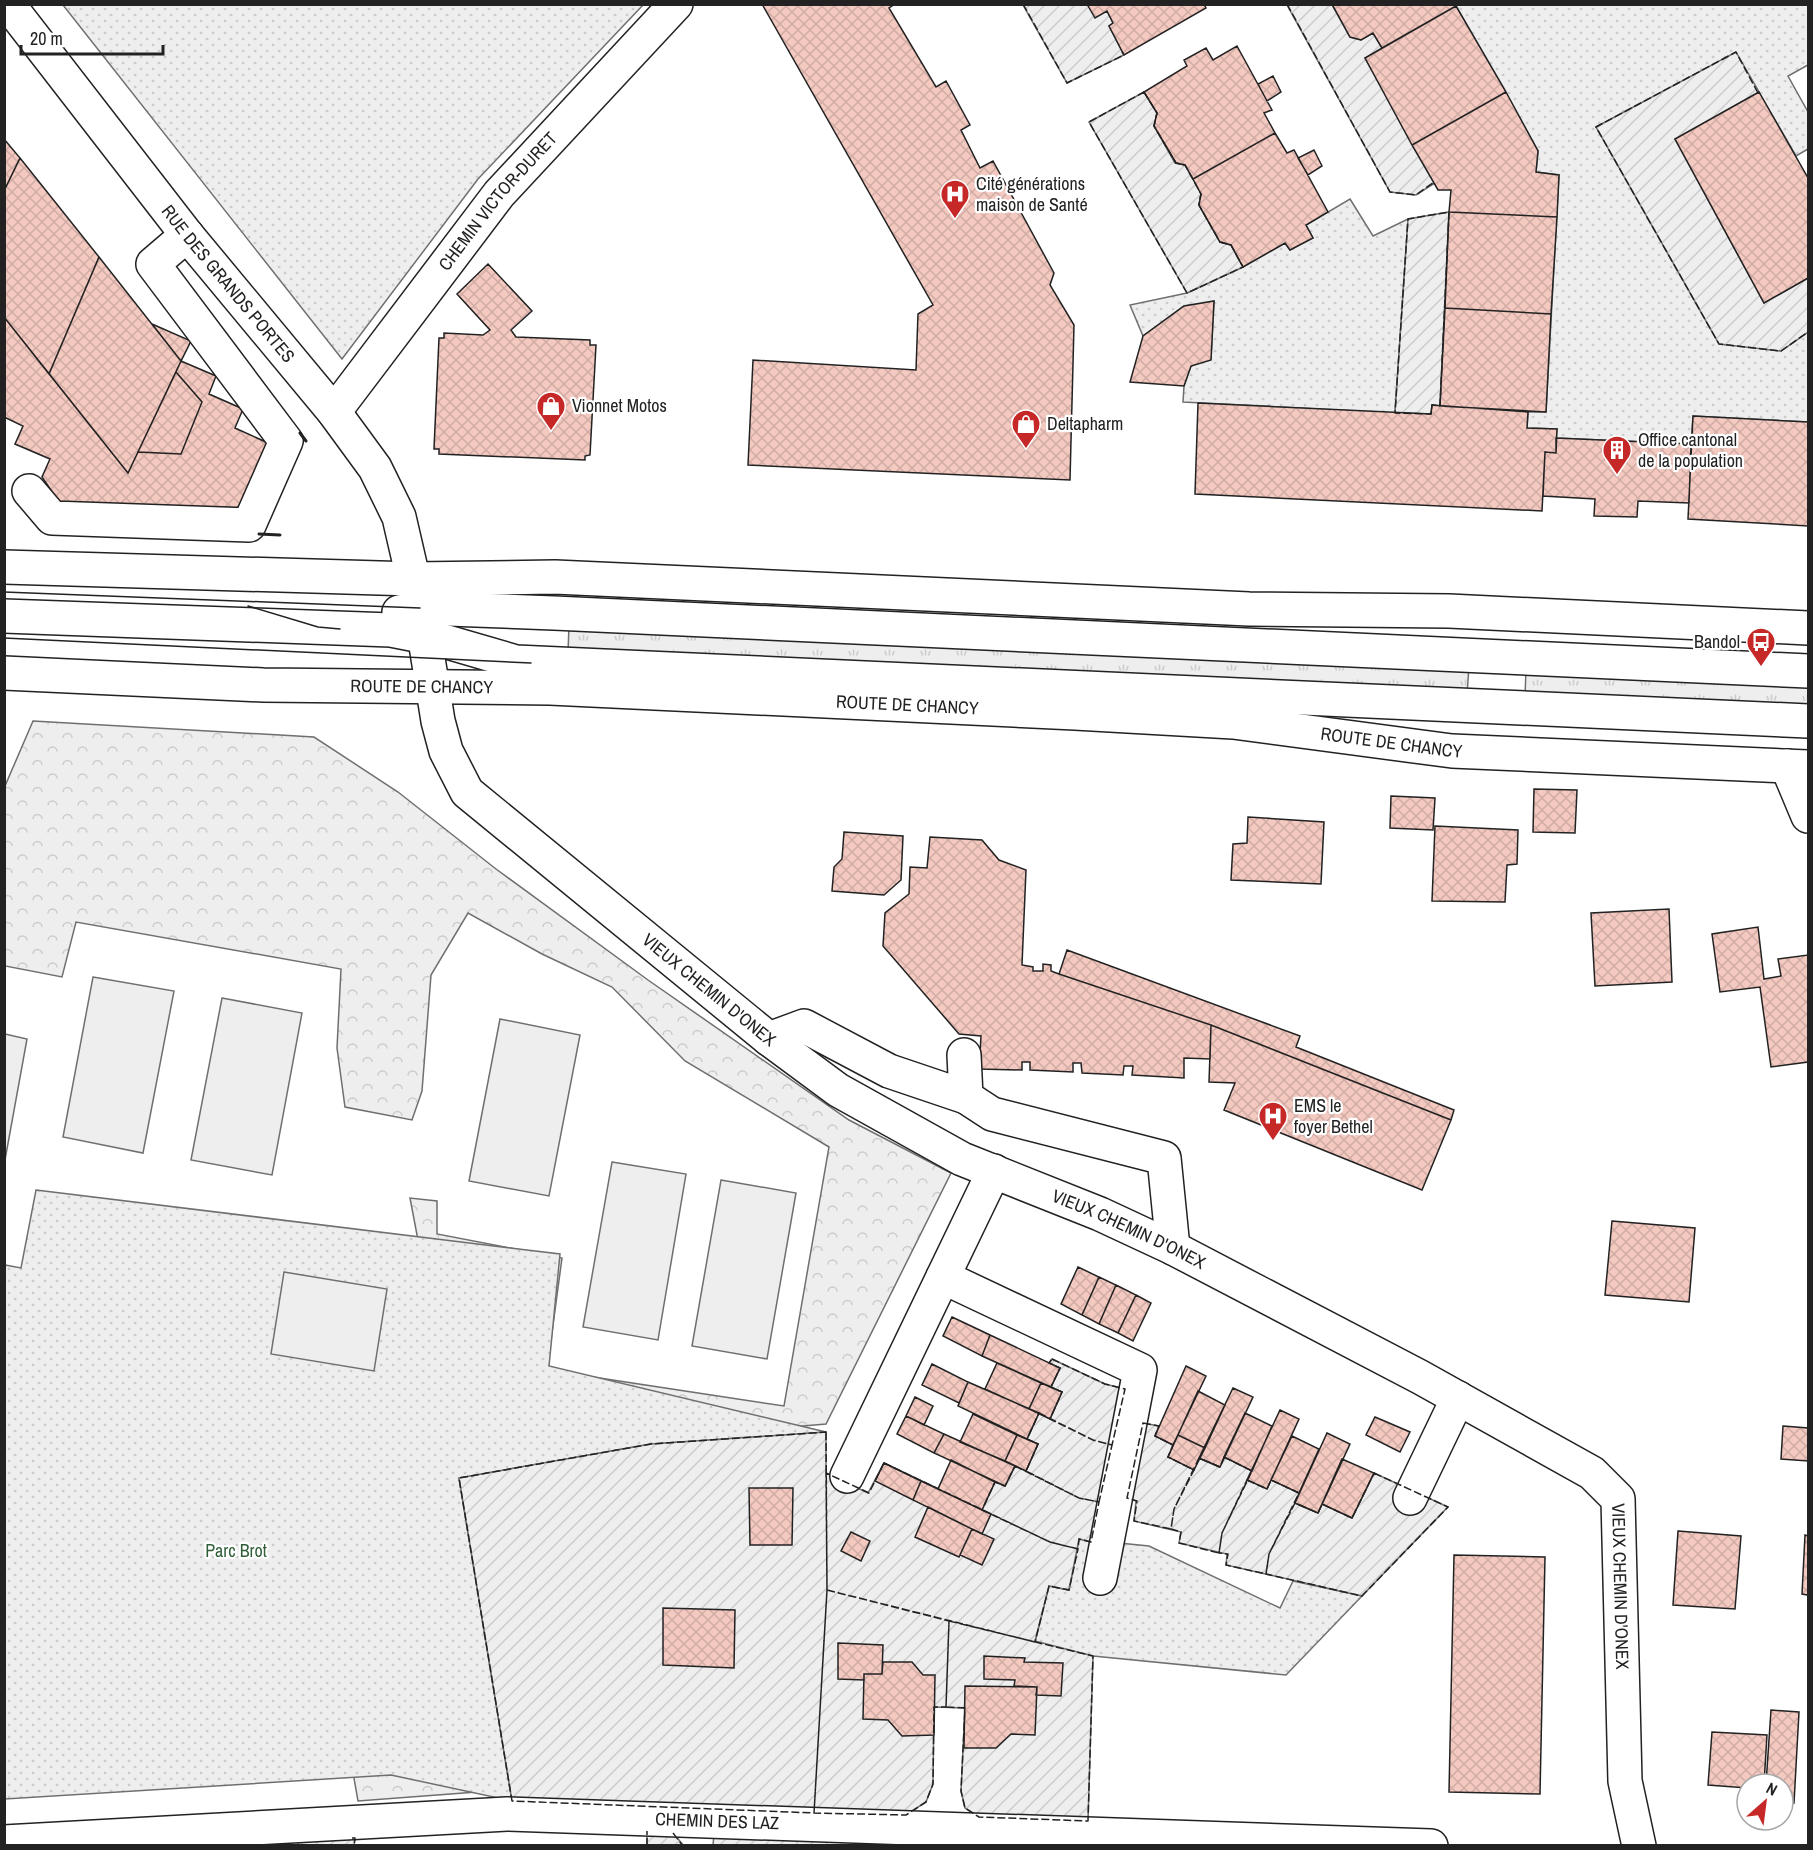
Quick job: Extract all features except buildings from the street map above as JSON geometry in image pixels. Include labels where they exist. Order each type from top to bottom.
[{"type":"street","name":"RUE DES GRANDS PORTES","points":[[8,4],[188,234],[334,412],[375,468],[399,517],[420,608]]},
{"type":"street","name":"CHEMIN VICTOR-DURET","points":[[334,412],[499,194],[676,4]]},
{"type":"street","points":[[29,491],[52,518],[249,525],[286,441],[153,264],[188,234]]},
{"type":"street","points":[[4,567],[420,608],[1809,671]]},
{"type":"street","points":[[4,616],[391,630],[420,608],[555,577],[1249,609],[1460,612],[1809,628]]},
{"type":"street","points":[[420,608],[516,662],[1809,721]]},
{"type":"street","name":"VIEUX CHEMIN D'ONEX","points":[[420,608],[446,751],[467,792],[769,1039],[838,1090],[962,1159],[1100,1214],[1173,1248],[1458,1398],[1592,1473],[1618,1499],[1625,1781],[1639,1845]]},
{"type":"street","name":"ROUTE DE CHANCY","points":[[4,673],[263,685],[562,689],[1135,716],[1233,722],[1452,751],[1798,766]]},
{"type":"street","points":[[1798,766],[1809,816]]},
{"type":"street","points":[[769,1039],[804,1026],[889,1071],[966,1097],[992,1113],[1164,1158],[1173,1248]]},
{"type":"street","points":[[964,1055],[966,1097]]},
{"type":"street","points":[[847,1476],[994,1171]]},
{"type":"street","points":[[943,1277],[1140,1370],[1100,1578]]},
{"type":"street","points":[[1410,1498],[1458,1398]]},
{"type":"street","name":"CHEMIN DES LAZ","points":[[4,1842],[287,1836],[507,1814],[700,1833],[1431,1845]]},
{"type":"green space","points":[[1459,4],[1808,5],[1808,65],[1788,76],[1808,112],[1808,149],[1796,156],[1736,53],[1596,127],[1781,351],[1808,332],[1808,422],[1693,416],[1691,444],[1556,438],[1557,429],[1527,428],[1528,412],[1546,412],[1559,175],[1536,172],[1538,151],[1456,6]]},
{"type":"green space","points":[[63,5],[643,5],[478,179],[342,359]]},
{"type":"green space","points":[[1023,5],[1087,5],[1107,11],[1113,23],[1109,26],[1124,55],[1067,83]]},
{"type":"green space","points":[[1287,5],[1332,5],[1350,37],[1361,40],[1373,33],[1382,48],[1365,58],[1435,183],[1416,195],[1390,192]]},
{"type":"green space","points":[[1736,52],[1759,92],[1675,139],[1764,303],[1808,278],[1808,332],[1781,351],[1719,344],[1596,127]]},
{"type":"green space","points":[[1144,92],[1157,113],[1154,126],[1175,163],[1185,165],[1201,193],[1199,205],[1220,242],[1231,245],[1243,267],[1187,293],[1089,122]]},
{"type":"green space","points":[[1350,199],[1373,236],[1408,219],[1395,413],[1183,402],[1184,386],[1191,366],[1211,359],[1214,302],[1184,306],[1143,336],[1130,305],[1187,293],[1243,267],[1285,243],[1290,250],[1313,238],[1306,225]]},
{"type":"green space","points":[[1449,212],[1440,406],[1432,405],[1431,414],[1395,413],[1408,219]]},
{"type":"green space","points":[[569,624],[1469,666],[1467,695],[568,654]]},
{"type":"green space","points":[[1526,668],[1808,681],[1808,711],[1525,698]]},
{"type":"green space","points":[[33,721],[314,737],[398,792],[496,869],[648,980],[849,1120],[951,1173],[826,1424],[721,1433],[453,1473],[503,1790],[358,1801],[326,1619],[421,1256],[410,1198],[437,1201],[437,1234],[562,1258],[547,1370],[784,1406],[829,1147],[685,1061],[612,987],[542,954],[468,913],[431,975],[422,1091],[412,1120],[345,1107],[337,1048],[341,969],[76,922],[62,977],[5,966],[5,786]]},
{"type":"green space","points":[[93,977],[174,991],[143,1153],[63,1137]]},
{"type":"green space","points":[[222,998],[302,1013],[272,1175],[191,1160]]},
{"type":"green space","points":[[500,1019],[580,1035],[549,1196],[469,1181]]},
{"type":"green space","points":[[4,1034],[27,1039],[5,1160]]},
{"type":"green space","points":[[612,1162],[686,1174],[658,1340],[583,1327]]},
{"type":"green space","points":[[721,1180],[796,1193],[767,1359],[692,1346]]},
{"type":"green space","name":"Parc Brot","points":[[36,1190],[560,1254],[549,1366],[826,1432],[651,1444],[459,1478],[512,1801],[391,1775],[5,1799],[5,1265],[21,1268]]},
{"type":"green space","points":[[284,1272],[387,1289],[374,1371],[271,1354]]},
{"type":"green space","points":[[1052,1359],[1105,1384],[1125,1389],[1091,1542],[1079,1539],[1069,1590],[1049,1586],[1035,1641],[1093,1656],[1088,1821],[979,1817],[965,1808],[961,1791],[965,1708],[934,1707],[933,1784],[926,1802],[906,1815],[512,1801],[459,1478],[651,1444],[826,1432],[826,1473],[868,1493],[884,1463],[981,1509],[995,1482],[1005,1486],[1015,1466],[1026,1471],[1038,1444],[1027,1439],[1039,1413],[1050,1419],[1062,1392],[1051,1387],[1060,1368],[1049,1363]]},
{"type":"green space","points":[[1143,1423],[1159,1426],[1155,1436],[1173,1445],[1168,1457],[1199,1458],[1219,1467],[1224,1457],[1299,1493],[1295,1503],[1318,1513],[1322,1504],[1352,1518],[1374,1473],[1448,1507],[1362,1596],[1226,1565],[1227,1554],[1179,1543],[1181,1532],[1134,1521],[1136,1501],[1127,1498]]},
{"type":"green space","points":[[1079,1539],[1149,1546],[1280,1608],[1293,1581],[1362,1596],[1286,1675],[1093,1656],[1035,1642],[1049,1586],[1069,1590]]},
{"type":"green space","points":[[647,1830],[671,1830],[683,1845],[647,1846]]},
{"type":"green space","points":[[714,1833],[1066,1846],[713,1846]]},
{"type":"green space","points":[[355,1838],[354,1845],[298,1846],[298,1840]]},
{"type":"tram line","points":[[4,592],[420,608]]},
{"type":"tram line","points":[[248,606],[318,627],[340,629]]},
{"type":"tram line","points":[[4,638],[531,663]]},
{"type":"fence","points":[[1023,4],[1067,83],[1124,55],[1122,52]]},
{"type":"fence","points":[[1287,4],[1390,192],[1416,195],[1434,182]]},
{"type":"fence","points":[[1758,93],[1736,52],[1596,127],[1719,344],[1781,351],[1808,332]]},
{"type":"fence","points":[[1144,92],[1157,113],[1154,126],[1176,163],[1185,165],[1201,194],[1199,205],[1220,242],[1231,245],[1243,267],[1187,293],[1089,122],[1144,92]]},
{"type":"fence","points":[[1449,212],[1440,406],[1432,405],[1431,414],[1395,413],[1408,219],[1449,212]]},
{"type":"fence","points":[[1052,1359],[1105,1384],[1125,1389],[1112,1445],[1093,1440],[1050,1419],[1062,1392],[1051,1387],[1060,1368],[1049,1363],[1052,1359]]},
{"type":"fence","points":[[1039,1413],[1093,1440],[1112,1445],[1099,1502],[1079,1498],[1026,1471],[1038,1444],[1027,1439],[1039,1413]]},
{"type":"fence","points":[[1143,1423],[1159,1426],[1155,1436],[1173,1445],[1168,1457],[1194,1470],[1174,1509],[1171,1529],[1134,1521],[1137,1501],[1127,1498],[1143,1423]]},
{"type":"fence","points":[[826,1432],[827,1590],[814,1813],[512,1801],[459,1478],[651,1444],[826,1432]]},
{"type":"fence","points":[[1224,1457],[1252,1471],[1222,1533],[1219,1553],[1179,1543],[1181,1532],[1171,1529],[1174,1509],[1199,1458],[1220,1467],[1224,1457]]},
{"type":"fence","points":[[884,1463],[1050,1542],[1078,1549],[1069,1590],[1049,1586],[1035,1642],[827,1590],[826,1473],[869,1493],[884,1463]]},
{"type":"fence","points":[[1015,1466],[1079,1498],[1099,1502],[1091,1542],[1079,1539],[1078,1549],[1050,1542],[982,1510],[995,1482],[1005,1486],[1015,1466]]},
{"type":"fence","points":[[1374,1473],[1448,1507],[1362,1596],[1266,1574],[1269,1554],[1295,1503],[1318,1513],[1322,1504],[1352,1518],[1374,1473]]},
{"type":"fence","points":[[1247,1480],[1267,1489],[1271,1480],[1299,1493],[1269,1554],[1266,1574],[1226,1565],[1228,1554],[1219,1553],[1222,1533],[1247,1480]]},
{"type":"fence","points":[[827,1590],[949,1621],[946,1707],[934,1707],[933,1784],[926,1802],[906,1815],[814,1813],[827,1590]]},
{"type":"fence","points":[[949,1621],[1093,1656],[1088,1821],[979,1817],[965,1808],[961,1791],[965,1708],[946,1707],[949,1621]]},
{"type":"fence","points":[[647,1831],[647,1846]]},
{"type":"fence","points":[[673,1833],[683,1846]]},
{"type":"fence","points":[[352,1838],[355,1838],[354,1846]]},
{"type":"wall","points":[[300,433],[306,441]]},
{"type":"wall","points":[[259,534],[280,535]]},
{"type":"place","name":"Cité générations maison de Santé","points":[[955,220]]},
{"type":"place","name":"Vionnet Motos","points":[[551,432]]},
{"type":"place","name":"Deltapharm","points":[[1026,450]]},
{"type":"place","name":"Office cantonal de la population","points":[[1617,476]]},
{"type":"place","name":"Bandol","points":[[1761,668]]},
{"type":"place","name":"EMS le foyer Bethel","points":[[1273,1142]]}]
